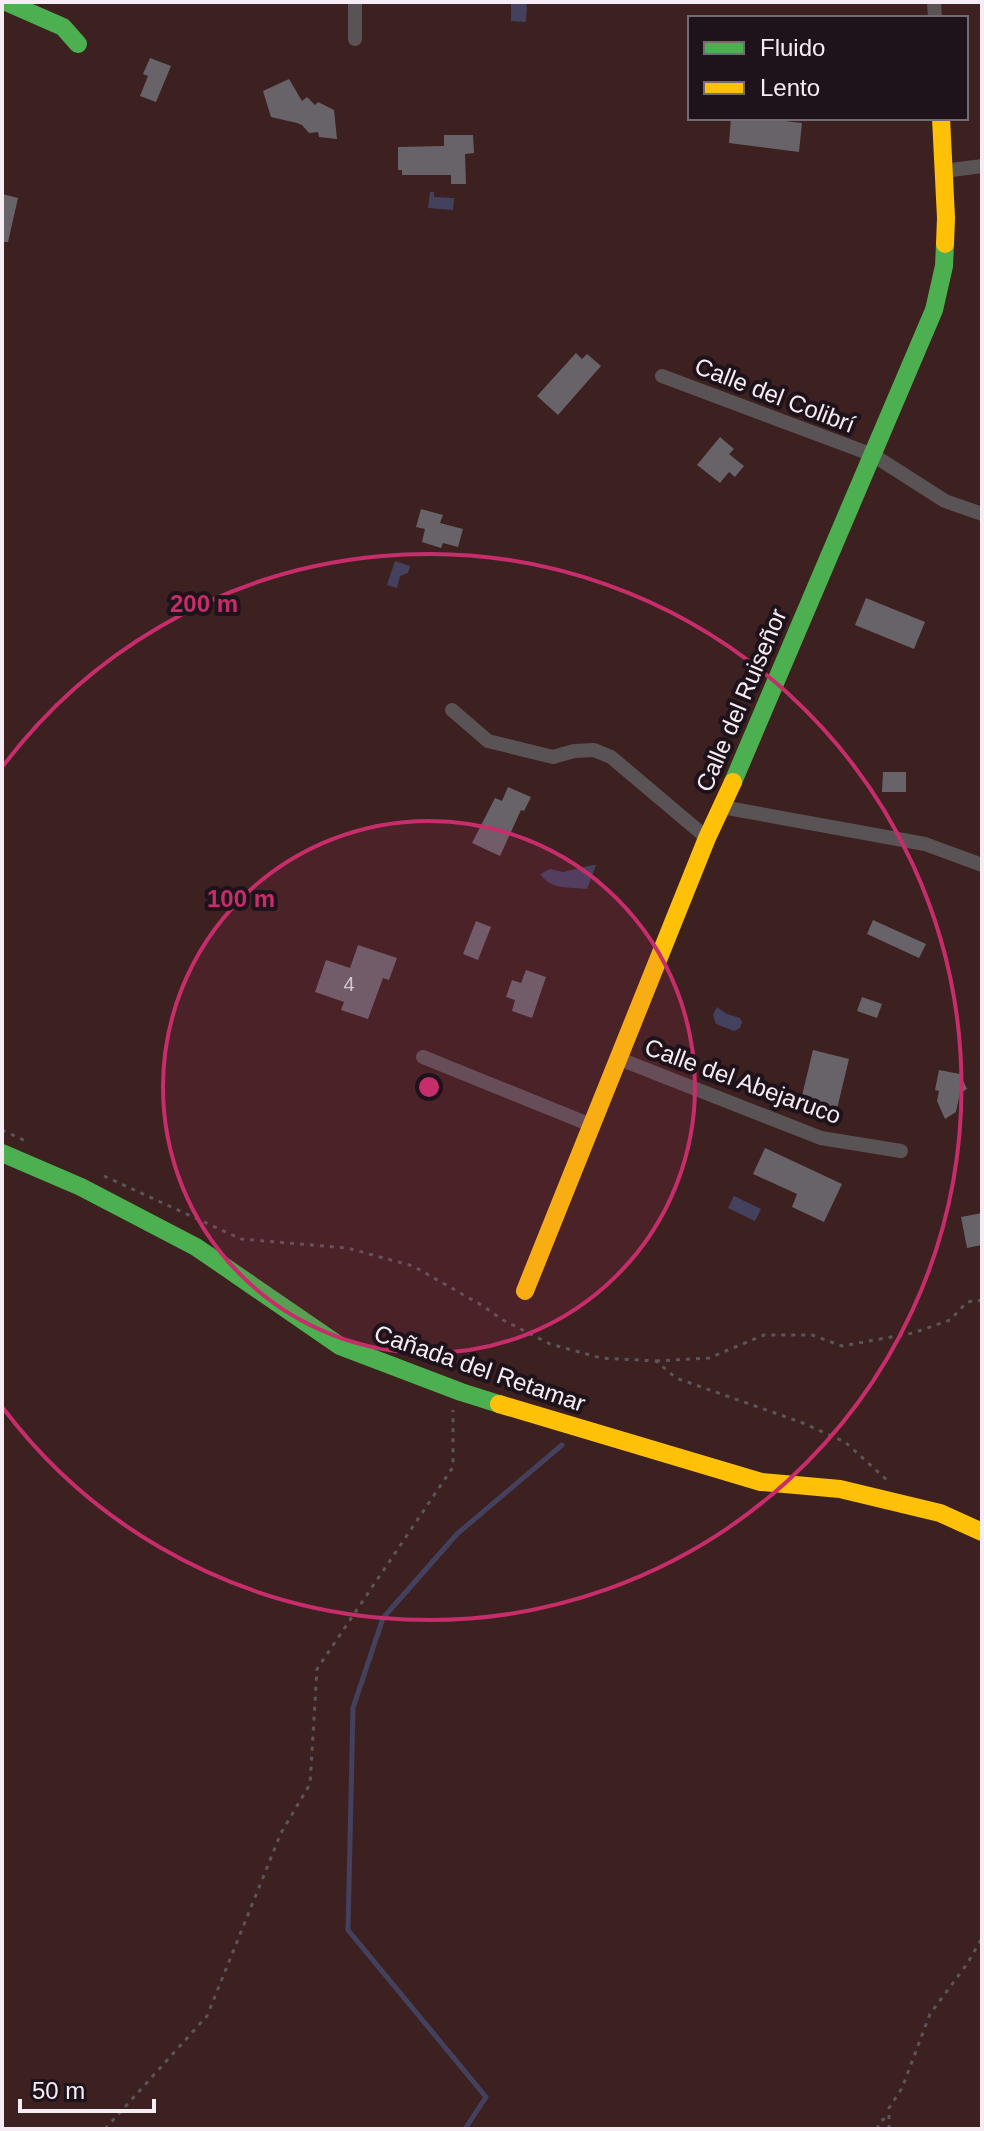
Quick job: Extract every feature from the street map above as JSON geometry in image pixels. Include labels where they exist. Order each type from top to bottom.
[{"type":"street","points":[[6,2],[63,27],[78,44]]},
{"type":"street","points":[[355,2],[355,39]]},
{"type":"street","name":"Calle del Ruiseñor","points":[[525,1291],[707,838],[934,310],[944,266],[946,218],[941,120]]},
{"type":"street","points":[[944,171],[982,166]]},
{"type":"street","name":"Calle del Colibrí","points":[[662,376],[873,455],[945,501],[982,514]]},
{"type":"street","points":[[452,710],[488,741],[553,757],[594,750],[611,757],[707,838]]},
{"type":"street","points":[[722,807],[925,844],[982,865]]},
{"type":"street","points":[[423,1057],[591,1125]]},
{"type":"street","name":"Calle del Abejaruco","points":[[617,1058],[821,1138],[901,1151]]},
{"type":"street","name":"Cañada del Retamar","points":[[2,1153],[81,1187],[196,1247],[340,1346],[461,1392],[761,1482],[840,1489],[940,1513],[982,1532]]},
{"type":"path","points":[[2,1130],[39,1146]]},
{"type":"path","points":[[104,1176],[241,1239],[347,1248],[413,1266],[550,1344],[601,1358],[656,1361],[709,1358],[764,1335],[812,1335],[842,1346],[913,1333],[950,1320],[967,1302],[982,1300]]},
{"type":"path","points":[[656,1361],[676,1378],[803,1423],[845,1442],[888,1481]]},
{"type":"path","points":[[105,2129],[207,2016],[281,1833],[310,1784],[317,1669],[453,1467],[452,1412],[461,1392]]},
{"type":"path","points":[[889,2129],[889,2108],[902,2088],[930,2014],[982,1938]]},
{"type":"path","points":[[877,2129],[880,2121],[888,2117]]},
{"type":"shaded area","points":[[2,2],[982,2],[982,2129],[2,2129]]},
{"type":"shaded area","points":[[511,2],[527,2],[526,22],[511,21]]},
{"type":"shaded area","points":[[430,192],[434,192],[434,197],[454,198],[453,210],[428,208]]},
{"type":"shaded area","points":[[395,561],[410,566],[408,573],[400,576],[397,588],[387,585]]},
{"type":"shaded area","points":[[596,865],[587,889],[555,885],[540,874],[550,869],[563,872]]},
{"type":"shaded area","points":[[717,1007],[740,1018],[740,1028],[734,1031],[716,1024],[713,1015]]},
{"type":"shaded area","points":[[734,1196],[761,1209],[755,1221],[728,1208]]},
{"type":"building","points":[[150,58],[171,66],[156,102],[140,96],[148,76],[143,74]]},
{"type":"building","points":[[289,79],[302,101],[307,97],[315,105],[318,102],[334,110],[337,139],[319,137],[318,132],[309,133],[302,125],[271,117],[263,91]]},
{"type":"building","points":[[731,120],[802,123],[799,152],[729,143]]},
{"type":"building","points":[[444,135],[473,135],[474,153],[465,154],[466,184],[451,184],[451,175],[402,175],[402,170],[398,170],[398,147],[444,146]]},
{"type":"building","points":[[2,194],[18,198],[8,242],[2,242]]},
{"type":"building","points":[[576,353],[582,359],[587,354],[601,366],[558,415],[537,396]]},
{"type":"building","points":[[720,437],[734,449],[729,454],[744,466],[735,477],[729,472],[720,483],[697,465]]},
{"type":"building","points":[[421,509],[443,515],[440,523],[463,529],[458,547],[443,543],[441,548],[422,542],[425,529],[416,527]]},
{"type":"building","points":[[866,598],[925,622],[914,649],[855,625]]},
{"type":"building","points":[[883,772],[906,772],[906,792],[882,792]]},
{"type":"building","points":[[508,787],[531,797],[524,811],[521,810],[500,856],[472,843],[495,798],[502,801]]},
{"type":"building","points":[[873,920],[926,944],[919,958],[867,934]]},
{"type":"building","points":[[476,921],[491,927],[478,960],[463,954]]},
{"type":"building","points":[[358,945],[397,958],[389,980],[383,978],[368,1019],[341,1010],[344,1002],[315,992],[326,960],[350,968]]},
{"type":"building","points":[[526,970],[546,977],[532,1018],[512,1011],[515,1000],[506,997],[512,980],[521,983]]},
{"type":"building","points":[[862,997],[882,1004],[877,1018],[857,1011]]},
{"type":"building","points":[[813,1050],[849,1059],[836,1113],[800,1104]]},
{"type":"building","points":[[939,1070],[960,1074],[967,1089],[960,1093],[956,1112],[945,1119],[937,1101],[939,1091],[935,1090]]},
{"type":"building","points":[[765,1148],[842,1184],[824,1222],[792,1207],[797,1194],[753,1174]]},
{"type":"building","points":[[982,1213],[982,1245],[967,1248],[961,1217]]},
{"type":"waterway","points":[[465,2129],[486,2097],[348,1930],[353,1708],[383,1618],[457,1534],[562,1445]]},
{"type":"traffic: fast","points":[[6,2],[63,27],[78,44]]},
{"type":"traffic: fast","points":[[733,782],[934,310],[944,266],[945,244]]},
{"type":"traffic: fast","points":[[2,1153],[81,1187],[196,1247],[340,1346],[499,1404]]},
{"type":"traffic: slow","points":[[941,120],[945,244]]},
{"type":"traffic: slow","points":[[525,1291],[707,838],[733,782]]},
{"type":"traffic: slow","points":[[499,1404],[761,1482],[840,1489],[940,1513],[982,1532]]}]
